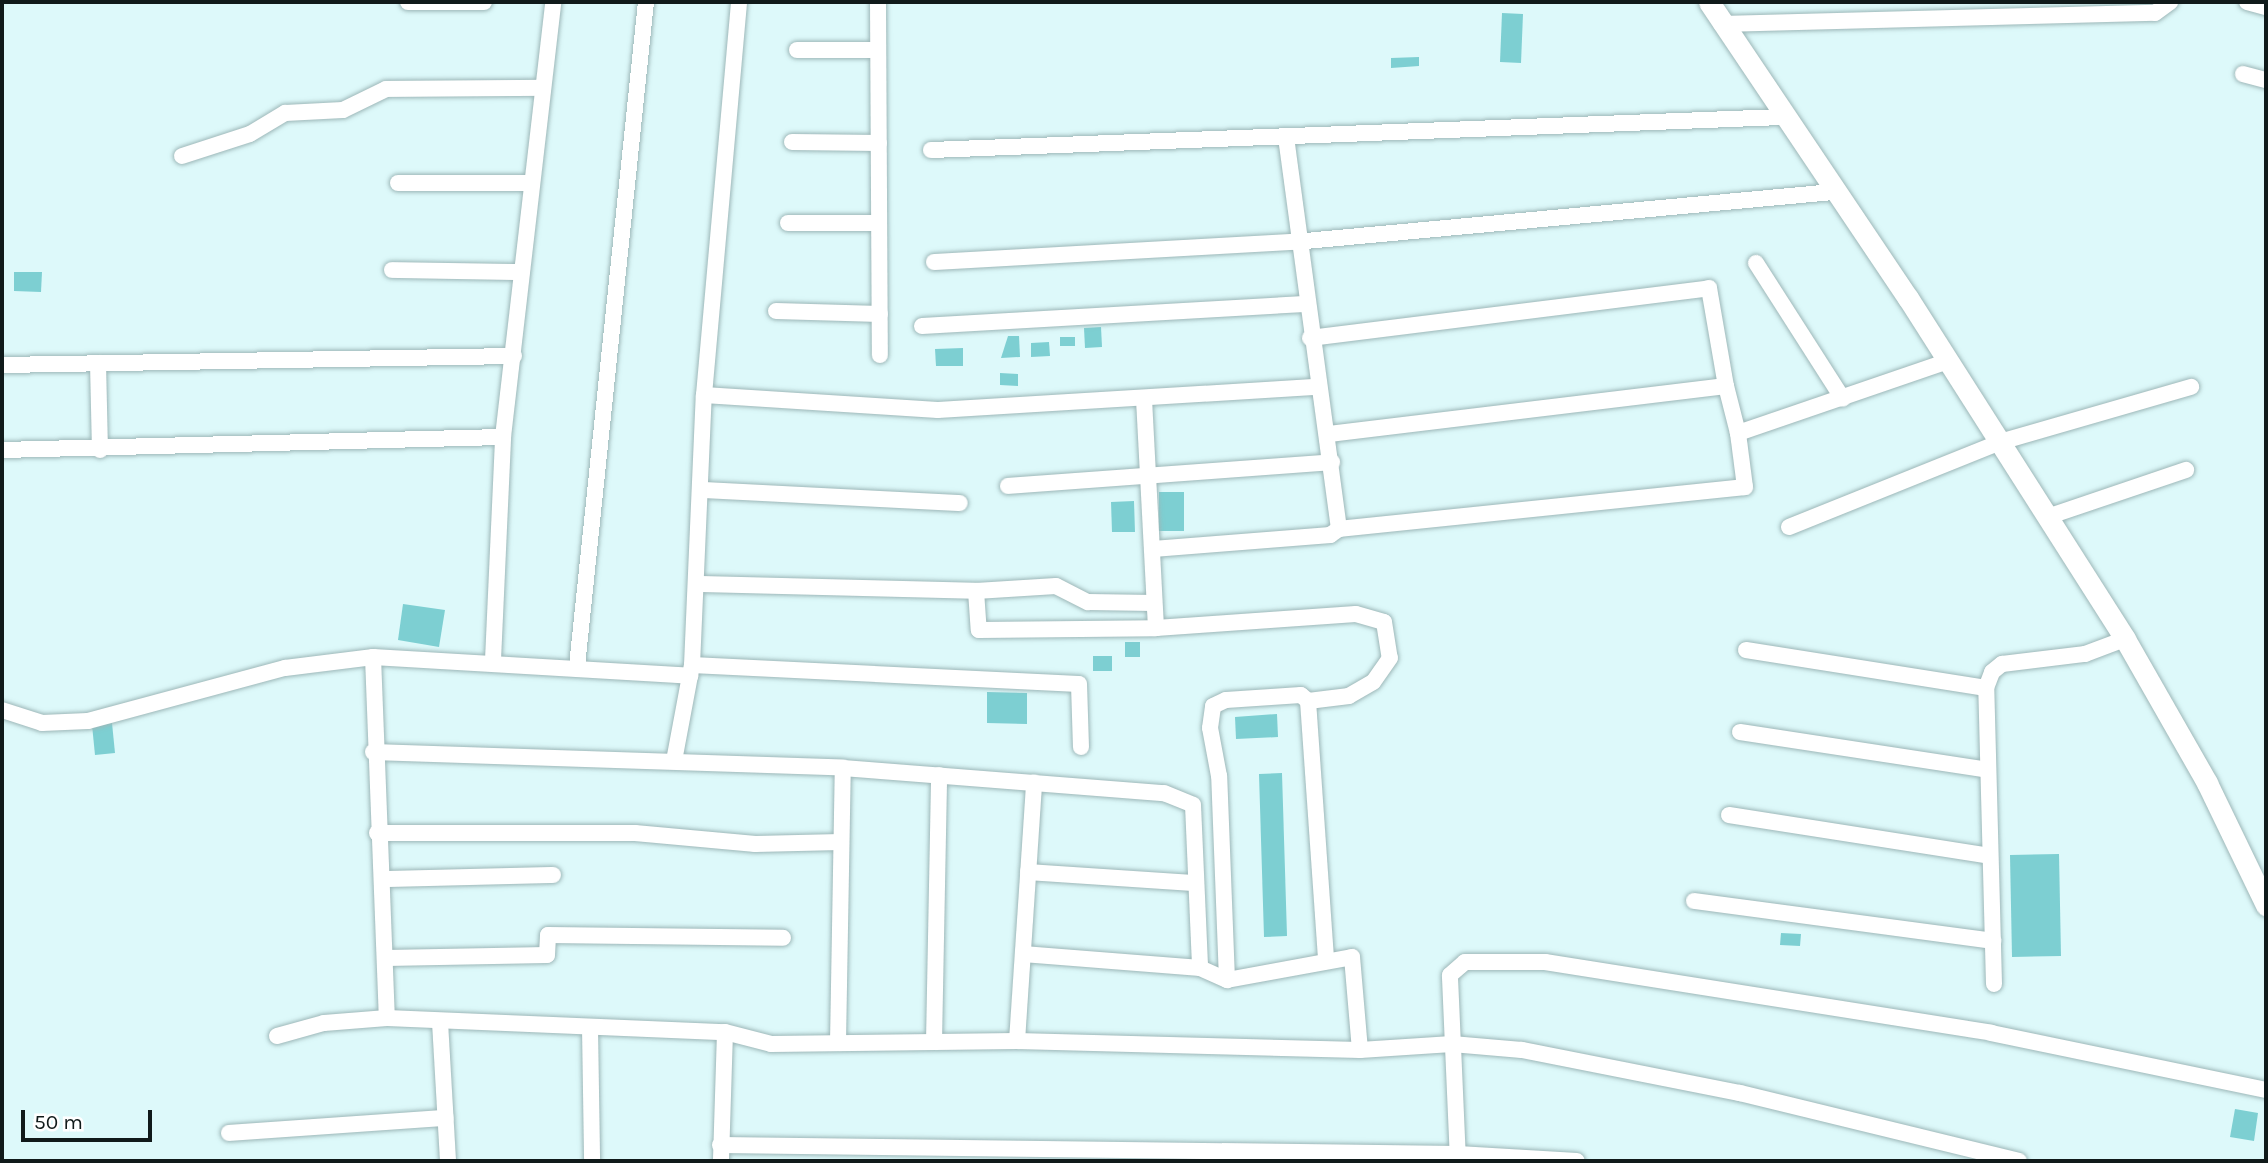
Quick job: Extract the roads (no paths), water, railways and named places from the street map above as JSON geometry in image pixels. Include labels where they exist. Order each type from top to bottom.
[{"type":"street","points":[[408,2],[484,2]]},
{"type":"street","points":[[493,660],[503,437],[552,2]]},
{"type":"street","points":[[577,666],[646,2]]},
{"type":"street","points":[[674,761],[691,670],[699,584],[704,395],[739,2]]},
{"type":"street","points":[[877,2],[880,355]]},
{"type":"street","points":[[1709,2],[1948,361],[2125,639],[2207,783],[2266,905]]},
{"type":"street","points":[[1721,23],[1925,8],[2155,13],[2170,2]]},
{"type":"street","points":[[2247,2],[2266,7]]},
{"type":"street","points":[[797,50],[878,50]]},
{"type":"street","points":[[2243,74],[2266,80]]},
{"type":"street","points":[[182,156],[250,134],[285,113],[343,110],[386,89],[543,88]]},
{"type":"street","points":[[931,150],[1286,139],[1784,117]]},
{"type":"street","points":[[1286,139],[1295,242],[1317,387],[1332,462],[1339,529]]},
{"type":"street","points":[[792,142],[879,143]]},
{"type":"street","points":[[398,183],[531,183]]},
{"type":"street","points":[[934,262],[1295,242],[1833,192]]},
{"type":"street","points":[[788,223],[880,223]]},
{"type":"street","points":[[1756,263],[1843,399]]},
{"type":"street","points":[[392,270],[521,272]]},
{"type":"street","points":[[1153,549],[1330,535],[1339,529],[1745,487],[1738,433],[1726,386],[1709,289],[1310,338]]},
{"type":"street","points":[[922,326],[1304,304]]},
{"type":"street","points":[[776,311],[880,314]]},
{"type":"street","points":[[2,365],[514,356]]},
{"type":"street","points":[[1738,433],[1948,361]]},
{"type":"street","points":[[98,363],[100,450]]},
{"type":"street","points":[[1326,434],[1726,386]]},
{"type":"street","points":[[704,395],[938,410],[1317,387]]},
{"type":"street","points":[[1789,527],[2000,442],[2191,387]]},
{"type":"street","points":[[1144,398],[1156,628]]},
{"type":"street","points":[[2,450],[100,450],[503,437]]},
{"type":"street","points":[[1009,486],[1332,462]]},
{"type":"street","points":[[2047,517],[2186,470]]},
{"type":"street","points":[[702,490],[960,503]]},
{"type":"street","points":[[699,584],[976,591],[1056,586],[1088,602],[1154,603]]},
{"type":"street","points":[[976,591],[979,630],[1156,628],[1356,614],[1384,622],[1390,659],[1373,682],[1349,696],[1308,701]]},
{"type":"street","points":[[1994,984],[1986,688],[2003,664],[2085,654],[2125,639]]},
{"type":"street","points":[[1746,650],[1986,688]]},
{"type":"street","points":[[373,657],[373,752],[377,833],[386,879],[387,1018]]},
{"type":"street","points":[[2,710],[42,723],[88,721],[285,668],[373,657],[493,660],[577,666],[1079,684],[1081,747]]},
{"type":"street","points":[[1227,980],[1213,706],[1301,695],[1308,701],[1326,958]]},
{"type":"street","points":[[1740,732],[1988,770]]},
{"type":"street","points":[[373,752],[843,768],[1164,793],[1193,805],[1193,883],[1200,968]]},
{"type":"street","points":[[838,1043],[843,768]]},
{"type":"street","points":[[934,1042],[939,775]]},
{"type":"street","points":[[1017,1041],[1034,783]]},
{"type":"street","points":[[1729,815],[1990,856]]},
{"type":"street","points":[[377,833],[635,833],[755,844],[841,842]]},
{"type":"street","points":[[1028,872],[1193,883]]},
{"type":"street","points":[[386,879],[553,875]]},
{"type":"street","points":[[1694,901],[1993,942]]},
{"type":"street","points":[[386,958],[547,955],[548,935],[783,938]]},
{"type":"street","points":[[1023,954],[1200,968],[1227,980],[1326,958],[1352,957],[1358,968],[1360,1050]]},
{"type":"street","points":[[1458,1158],[1452,1044],[1455,966],[1545,962],[1991,1033],[2266,1090]]},
{"type":"street","points":[[277,1037],[324,1023],[387,1018],[725,1032],[771,1044],[1017,1041],[1360,1050],[1452,1044],[1522,1050],[1740,1093],[2019,1161]]},
{"type":"street","points":[[440,1021],[448,1161]]},
{"type":"street","points":[[590,1027],[592,1161]]},
{"type":"street","points":[[725,1032],[720,1153],[1577,1161]]},
{"type":"street","points":[[229,1133],[445,1118]]}]
